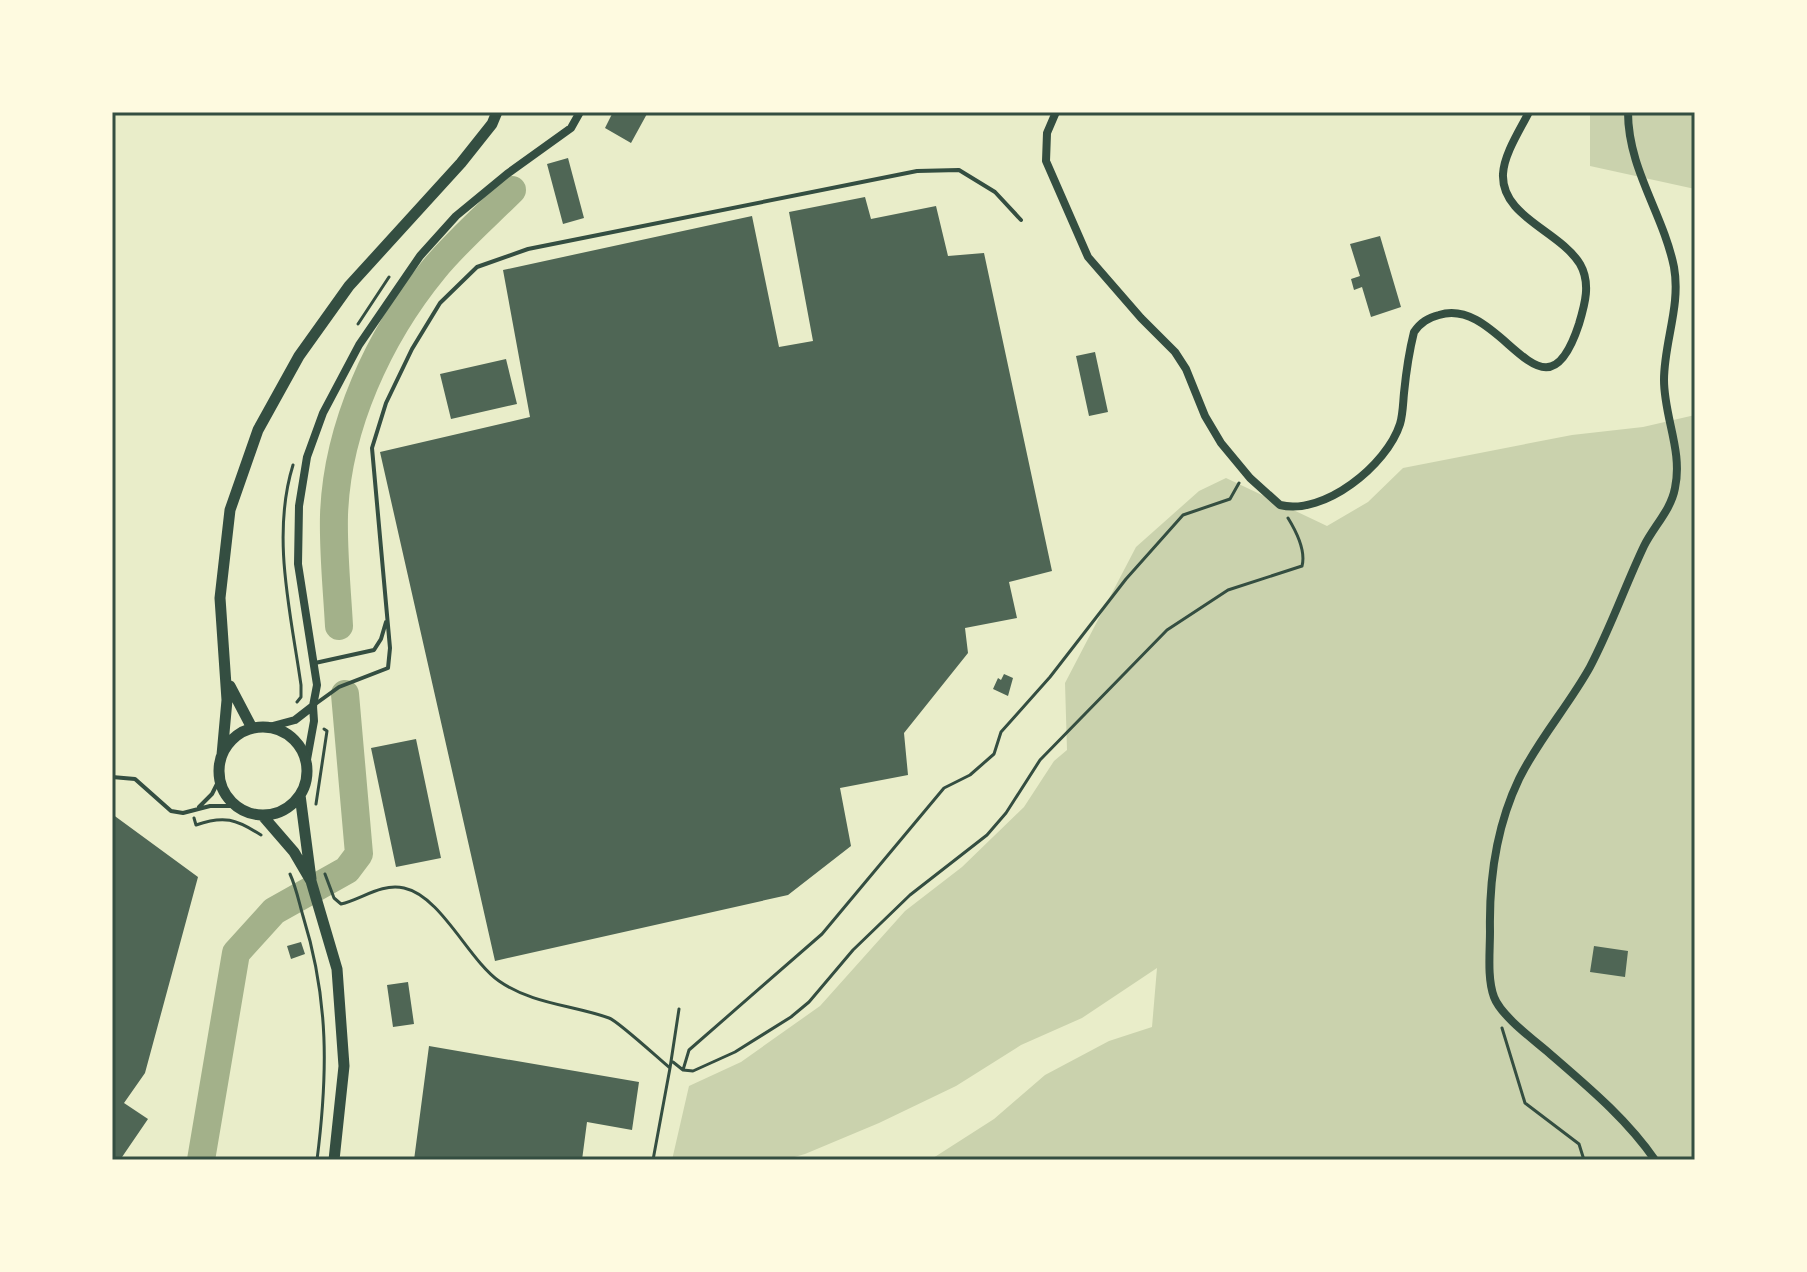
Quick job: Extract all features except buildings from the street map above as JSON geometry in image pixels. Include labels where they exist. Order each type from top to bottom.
[{"type":"main road","points":[[222,755],[235,736],[252,728],[269,727],[284,732],[296,743],[306,765],[306,778],[300,795],[290,806],[277,813],[249,813],[228,799],[220,778],[219,765],[227,700],[220,598],[230,510],[258,430],[299,356],[349,286],[461,163],[492,124],[497,112]]},
{"type":"main road","points":[[226,678],[252,728]]},
{"type":"main road","points":[[300,795],[311,880],[337,969],[344,1066],[334,1160]]},
{"type":"main road","points":[[262,815],[294,852],[311,880]]},
{"type":"street","points":[[306,765],[317,685],[298,564],[299,506],[307,457],[323,413],[359,345],[420,256],[456,216],[571,128],[580,112]]},
{"type":"street","points":[[1056,112],[1047,133],[1046,161],[1088,257],[1175,352],[1186,369],[1205,416],[1221,443],[1245,472],[1280,505],[1302,507],[1330,497],[1361,477],[1393,441],[1401,421],[1414,332],[1421,323],[1445,313],[1463,313],[1481,321],[1535,366],[1554,366],[1563,361],[1570,350],[1586,295],[1583,270],[1561,242],[1513,206],[1505,187],[1503,174],[1507,160],[1529,112]]},
{"type":"street","points":[[1628,112],[1633,156],[1667,246],[1676,280],[1677,294],[1664,379],[1678,469],[1675,490],[1665,513],[1646,542],[1608,633],[1520,778],[1500,830],[1490,883],[1490,976],[1495,1000],[1520,1028],[1611,1107],[1655,1160]]},
{"type":"street","points":[[269,727],[295,720],[313,706]]},
{"type":"lane","points":[[313,706],[339,687],[388,668],[390,648],[372,448],[386,403],[412,349],[440,303],[477,267],[528,249],[917,171],[959,170],[995,192],[1021,220]]},
{"type":"lane","points":[[314,663],[374,650],[387,619]]},
{"type":"lane","points":[[112,777],[135,779],[171,811],[183,813],[198,808],[235,806]]},
{"type":"lane","points":[[198,808],[212,794],[220,778]]},
{"type":"path","points":[[354,330],[395,270]]},
{"type":"path","points":[[295,457],[284,517],[284,565],[301,685],[301,697],[294,706],[304,713]]},
{"type":"path","points":[[683,1070],[689,1050],[822,934],[944,788],[970,775],[994,754],[1001,732],[1050,677],[1126,579],[1183,515],[1230,499],[1245,472]]},
{"type":"path","points":[[673,1062],[683,1070],[693,1071],[757,1040],[791,1017],[809,1002],[853,950],[902,902],[987,835],[1006,813],[1040,760],[1167,630],[1228,590],[1302,566],[1304,559],[1300,544],[1280,505]]},
{"type":"path","points":[[314,721],[327,731],[314,810]]},
{"type":"path","points":[[191,811],[196,825],[220,817],[242,824],[265,838]]},
{"type":"path","points":[[324,870],[334,898],[341,904],[355,901],[369,890],[405,888],[434,905],[462,942],[498,980],[533,999],[612,1019],[670,1068]]},
{"type":"path","points":[[293,880],[317,967],[325,1019],[324,1107],[317,1160]]},
{"type":"path","points":[[1499,1004],[1503,1036],[1525,1103],[1579,1144],[1584,1160]]},
{"type":"path","points":[[653,1160],[673,1062],[679,1009]]},
{"type":"green space","points":[[1590,112],[1695,112],[1695,189],[1590,166]]},
{"type":"green space","points":[[1695,415],[1695,1160],[930,1160],[994,1119],[1045,1075],[1109,1041],[1152,1027],[1157,968],[1082,1018],[1021,1045],[956,1086],[805,1154],[784,1160],[672,1160],[689,1086],[741,1062],[820,1006],[905,911],[962,867],[1024,807],[1054,761],[1067,750],[1065,683],[1136,547],[1199,491],[1226,478],[1327,526],[1368,502],[1403,468],[1572,435],[1643,427]]},
{"type":"waterway","points":[[339,626],[334,529],[337,482],[352,416],[364,384],[414,295],[452,248],[512,190]]},
{"type":"waterway","points":[[201,1160],[236,953],[274,911],[347,870],[359,854],[345,694]]}]
